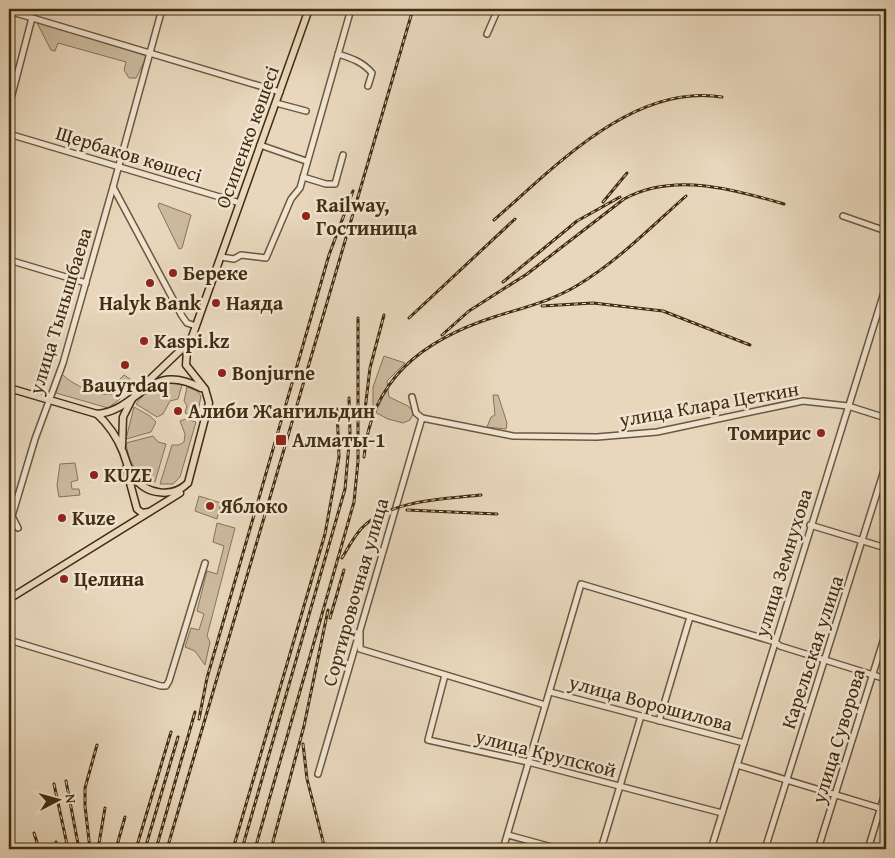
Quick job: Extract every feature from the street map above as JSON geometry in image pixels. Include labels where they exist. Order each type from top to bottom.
[{"type":"main road","name":"Осипенко көшесі","points":[[190,341],[309,9]]},
{"type":"main road","points":[[9,599],[181,492],[188,483],[209,410],[208,397],[205,390],[186,365],[190,341]]},
{"type":"main road","points":[[125,528],[134,514],[133,496],[123,452],[123,417],[127,406],[136,394],[190,341]]},
{"type":"main road","points":[[9,388],[97,414],[112,411],[157,382],[173,379],[188,381],[205,390]]},
{"type":"main road","points":[[97,414],[110,427],[134,478],[149,489],[160,493],[173,493],[188,483]]},
{"type":"main road","points":[[133,496],[140,511],[150,512]]},
{"type":"street","points":[[119,167],[162,9]]},
{"type":"street","points":[[221,257],[234,259],[241,255],[265,258],[303,177],[306,161],[351,9]]},
{"type":"street","points":[[487,34],[498,9]]},
{"type":"street","points":[[9,11],[280,92]]},
{"type":"street","points":[[9,106],[32,18]]},
{"type":"street","points":[[338,54],[360,62],[370,70],[372,73],[368,86]]},
{"type":"street","points":[[276,103],[306,111]]},
{"type":"street","name":"Щербаков көшесі","points":[[9,134],[240,202]]},
{"type":"street","points":[[260,145],[306,161]]},
{"type":"street","points":[[303,177],[326,184],[335,184],[344,155]]},
{"type":"street","name":"улица Тынышбаева","points":[[18,528],[10,516],[63,363],[119,167]]},
{"type":"street","points":[[113,187],[182,316],[187,323],[196,326]]},
{"type":"street","points":[[843,216],[886,230]]},
{"type":"street","points":[[9,260],[86,282]]},
{"type":"street","name":"улица Земнухова","points":[[711,849],[810,525],[886,289]]},
{"type":"street","points":[[412,397],[416,414],[422,418]]},
{"type":"street","name":"улица Клара Цеткин","points":[[422,418],[513,436],[597,436],[657,432],[804,401],[848,406],[886,418]]},
{"type":"street","name":"Сортировочная улица","points":[[318,774],[422,418]]},
{"type":"street","name":"Карельская улица","points":[[765,849],[886,464]]},
{"type":"street","points":[[810,525],[886,548]]},
{"type":"street","points":[[9,640],[166,686],[204,563]]},
{"type":"street","points":[[503,849],[581,584],[775,642],[780,646],[824,661],[886,679]]},
{"type":"street","points":[[659,721],[690,617]]},
{"type":"street","name":"улица Ворошилова","points":[[361,624],[360,649],[545,705]]},
{"type":"street","name":"улица Суворова","points":[[818,849],[886,632]]},
{"type":"street","name":"улица Крупской","points":[[445,675],[428,740],[528,762],[722,813]]},
{"type":"street","name":"улица Ворошилова","points":[[550,692],[744,743]]},
{"type":"street","points":[[601,849],[641,716]]},
{"type":"street","points":[[738,764],[886,810]]},
{"type":"street","points":[[868,849],[886,790]]},
{"type":"street","points":[[508,835],[558,849]]},
{"type":"shaded area","points":[[36,21],[147,56],[136,78],[129,78],[124,70],[126,62],[58,43],[55,51],[51,50]]},
{"type":"shaded area","points":[[159,203],[191,215],[182,248],[179,249],[158,206]]},
{"type":"shaded area","points":[[384,356],[405,363],[387,381],[389,397],[408,406],[414,412],[410,420],[403,423],[388,419],[373,411],[373,387]]},
{"type":"shaded area","points":[[62,374],[72,382],[100,394],[112,394],[115,384],[124,375],[130,379],[120,399],[108,408],[56,393]]},
{"type":"shaded area","points":[[173,383],[182,385],[178,399],[170,401],[163,414],[157,417],[136,404],[143,395],[152,389]]},
{"type":"shaded area","points":[[187,387],[197,391],[201,396],[197,417],[185,413],[187,406],[184,401]]},
{"type":"shaded area","points":[[493,395],[498,395],[507,423],[506,429],[487,427],[491,417],[495,415]]},
{"type":"shaded area","points":[[134,407],[150,416],[156,422],[151,432],[126,439]]},
{"type":"shaded area","points":[[186,419],[196,422],[180,477],[173,484],[160,484],[172,445],[179,445],[184,442],[185,434],[180,421]]},
{"type":"shaded area","points":[[153,436],[158,442],[166,444],[155,482],[143,476],[134,467],[129,457],[126,443]]},
{"type":"shaded area","points":[[75,463],[78,480],[71,482],[72,489],[79,489],[80,495],[59,497],[57,485],[60,464]]},
{"type":"shaded area","points":[[199,496],[221,503],[217,519],[195,511]]},
{"type":"shaded area","points":[[217,523],[235,528],[207,636],[210,642],[205,665],[195,651],[185,647],[191,628],[199,630],[204,614],[197,611],[207,571],[217,574],[224,546],[213,542]]},
{"type":"railway","points":[[167,849],[413,9]]},
{"type":"railway","points":[[494,220],[570,154],[598,133],[627,116],[658,103],[689,96],[722,97]]},
{"type":"railway","points":[[603,202],[627,173]]},
{"type":"railway","points":[[442,335],[469,311],[527,274],[624,199],[643,191],[662,186],[703,186],[744,193],[784,204]]},
{"type":"railway","points":[[199,719],[207,678],[329,255],[353,191]]},
{"type":"railway","points":[[364,457],[369,430],[377,405],[389,384],[405,366],[424,351],[468,326],[547,300],[568,291],[593,276],[621,254],[686,196]]},
{"type":"railway","points":[[503,282],[577,221],[620,197]]},
{"type":"railway","points":[[409,318],[515,219]]},
{"type":"railway","points":[[542,306],[593,303],[663,311],[750,345]]},
{"type":"railway","points":[[364,418],[370,368],[384,315]]},
{"type":"railway","points":[[255,849],[354,502],[358,461],[358,318]]},
{"type":"railway","points":[[242,849],[345,489],[350,433],[349,398]]},
{"type":"railway","points":[[233,849],[325,534],[339,457],[337,409]]},
{"type":"railway","points":[[342,558],[361,529],[372,519],[386,512],[417,503],[481,495]]},
{"type":"railway","points":[[407,510],[497,514]]},
{"type":"railway","points":[[330,618],[344,570]]},
{"type":"railway","points":[[271,849],[304,726],[328,610]]},
{"type":"railway","points":[[156,849],[195,712]]},
{"type":"railway","points":[[136,849],[171,732]]},
{"type":"railway","points":[[145,849],[178,737]]},
{"type":"railway","points":[[303,744],[307,779],[325,849]]},
{"type":"railway","points":[[90,849],[85,788],[97,745]]},
{"type":"railway","points":[[66,781],[79,849]]},
{"type":"railway","points":[[54,784],[68,849]]},
{"type":"railway","points":[[98,849],[105,808]]},
{"type":"railway","points":[[116,849],[125,817]]},
{"type":"railway","points":[[34,833],[39,849]]},
{"type":"railway","points":[[56,842],[58,849]]},
{"type":"place","name":"Railway, Гостиница","points":[[306,216]]},
{"type":"place","name":"Береке","points":[[173,273]]},
{"type":"place","name":"Halyk Bank","points":[[150,283]]},
{"type":"place","name":"Наяда","points":[[216,303]]},
{"type":"place","name":"Kaspi.kz","points":[[144,341]]},
{"type":"place","name":"Bauyrdaq","points":[[125,365]]},
{"type":"place","name":"Bonjurne","points":[[222,373]]},
{"type":"place","name":"Алиби Жангильдин","points":[[178,411]]},
{"type":"place","name":"Томирис","points":[[821,433]]},
{"type":"place","name":"Алматы-1","points":[[281,440]]},
{"type":"place","name":"KUZE","points":[[94,475]]},
{"type":"place","name":"Яблоко","points":[[210,506]]},
{"type":"place","name":"Kuze","points":[[62,518]]},
{"type":"place","name":"Целина","points":[[64,579]]}]
